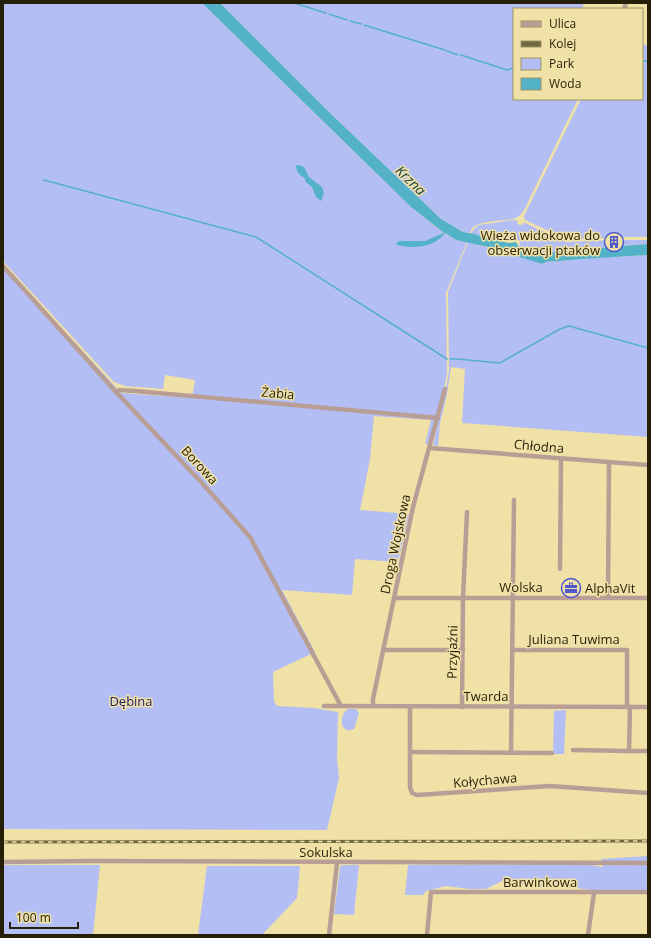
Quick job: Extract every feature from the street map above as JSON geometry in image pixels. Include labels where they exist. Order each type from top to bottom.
[{"type":"street","name":"Borowa","points":[[3,266],[116,392],[202,483],[250,537],[341,706]]},
{"type":"street","name":"Droga Wojskowa","points":[[373,706],[373,699],[412,514],[445,389]]},
{"type":"street","name":"Żabia","points":[[116,392],[120,390],[135,391],[438,418]]},
{"type":"street","name":"Chłodna","points":[[429,448],[648,465]]},
{"type":"street","points":[[560,569],[561,459]]},
{"type":"street","points":[[608,598],[609,462]]},
{"type":"street","points":[[512,753],[512,598],[514,500]]},
{"type":"street","name":"Przyjaźni","points":[[462,707],[463,598],[467,512]]},
{"type":"street","name":"Wolska","points":[[394,598],[648,598]]},
{"type":"street","points":[[384,650],[463,650]]},
{"type":"street","name":"Juliana Tuwima","points":[[513,650],[627,650],[628,707]]},
{"type":"street","name":"Twarda","points":[[324,706],[648,707]]},
{"type":"street","name":"Kołychawa","points":[[410,707],[410,789],[412,793],[416,795],[438,795],[550,786],[648,793]]},
{"type":"street","points":[[628,707],[629,751]]},
{"type":"street","points":[[573,750],[648,751]]},
{"type":"street","points":[[410,752],[552,753]]},
{"type":"street","name":"Sokulska","points":[[3,862],[648,863]]},
{"type":"street","points":[[329,935],[337,863]]},
{"type":"street","name":"Barwinkowa","points":[[427,935],[431,892],[648,892]]},
{"type":"street","points":[[588,935],[594,893]]},
{"type":"green space","name":"Dębina","points":[[3,3],[202,3],[411,207],[441,231],[456,240],[467,242],[446,293],[447,373],[442,399],[428,444],[425,444],[431,420],[374,416],[370,459],[360,510],[409,514],[398,562],[355,559],[352,595],[282,590],[315,652],[273,672],[274,701],[277,706],[314,708],[338,712],[337,758],[339,778],[327,830],[3,829],[3,264],[121,393],[192,398],[195,380],[165,375],[163,389],[125,386],[114,382],[3,261]]},
{"type":"green space","points":[[220,3],[584,3],[582,8],[513,8],[513,100],[578,100],[526,206],[519,216],[509,220],[490,221],[472,228],[470,233],[463,232],[441,219],[330,113]]},
{"type":"green space","points":[[643,44],[648,46],[648,237],[617,237],[616,235],[611,235],[611,237],[593,239],[566,239],[525,220],[524,216],[581,100],[643,100]]},
{"type":"green space","points":[[514,220],[518,221],[517,224],[522,225],[525,223],[566,242],[648,240],[648,244],[541,253],[519,247],[520,241],[515,238],[505,241],[485,238],[471,233],[479,225]]},
{"type":"green space","points":[[468,242],[542,264],[557,261],[648,255],[648,437],[462,423],[465,369],[451,367],[447,394],[440,423],[438,446],[433,445],[449,371],[448,292]]},
{"type":"green space","points":[[348,709],[356,709],[359,713],[354,729],[349,730],[343,727],[342,724],[343,716]]},
{"type":"green space","points":[[566,710],[564,754],[553,754],[554,711]]},
{"type":"green space","points":[[648,856],[648,890],[591,890],[554,885],[542,888],[526,884],[513,886],[502,881],[486,889],[469,889],[446,886],[426,891],[423,895],[405,895],[408,865],[584,864],[603,867],[601,859]]},
{"type":"green space","points":[[3,865],[100,865],[93,935],[3,935]]},
{"type":"green space","points":[[342,865],[359,865],[354,915],[334,914],[340,867]]},
{"type":"green space","points":[[207,866],[300,866],[297,898],[262,935],[198,935]]},
{"type":"water","points":[[202,3],[220,3],[330,113],[441,219],[463,232],[509,243],[516,242],[519,247],[541,253],[648,244],[648,255],[551,261],[542,264],[488,247],[456,240],[445,233],[435,242],[423,246],[410,247],[397,245],[396,244],[399,241],[425,241],[444,233],[411,207]]},
{"type":"water","points":[[296,165],[304,167],[309,177],[322,187],[324,193],[321,201],[316,197],[312,187],[298,172]]},
{"type":"waterway","points":[[294,3],[326,13]]},
{"type":"waterway","points":[[329,14],[347,20]]},
{"type":"waterway","points":[[350,21],[361,24]]},
{"type":"waterway","points":[[364,25],[445,50]]},
{"type":"waterway","points":[[447,51],[458,55]]},
{"type":"waterway","points":[[461,55],[507,70],[513,68]]},
{"type":"waterway","points":[[643,61],[648,61]]},
{"type":"waterway","points":[[44,180],[256,237],[447,359]]},
{"type":"waterway","points":[[450,359],[500,363],[560,329],[569,326],[648,348]]},
{"type":"railway","points":[[3,842],[648,841]]},
{"type":"place","name":"Wieża widokowa do obserwacji ptaków","points":[[614,242]]},
{"type":"place","name":"AlphaVit","points":[[571,588]]},
{"type":"water label","name":"Krzna","points":[[411,180]]}]
